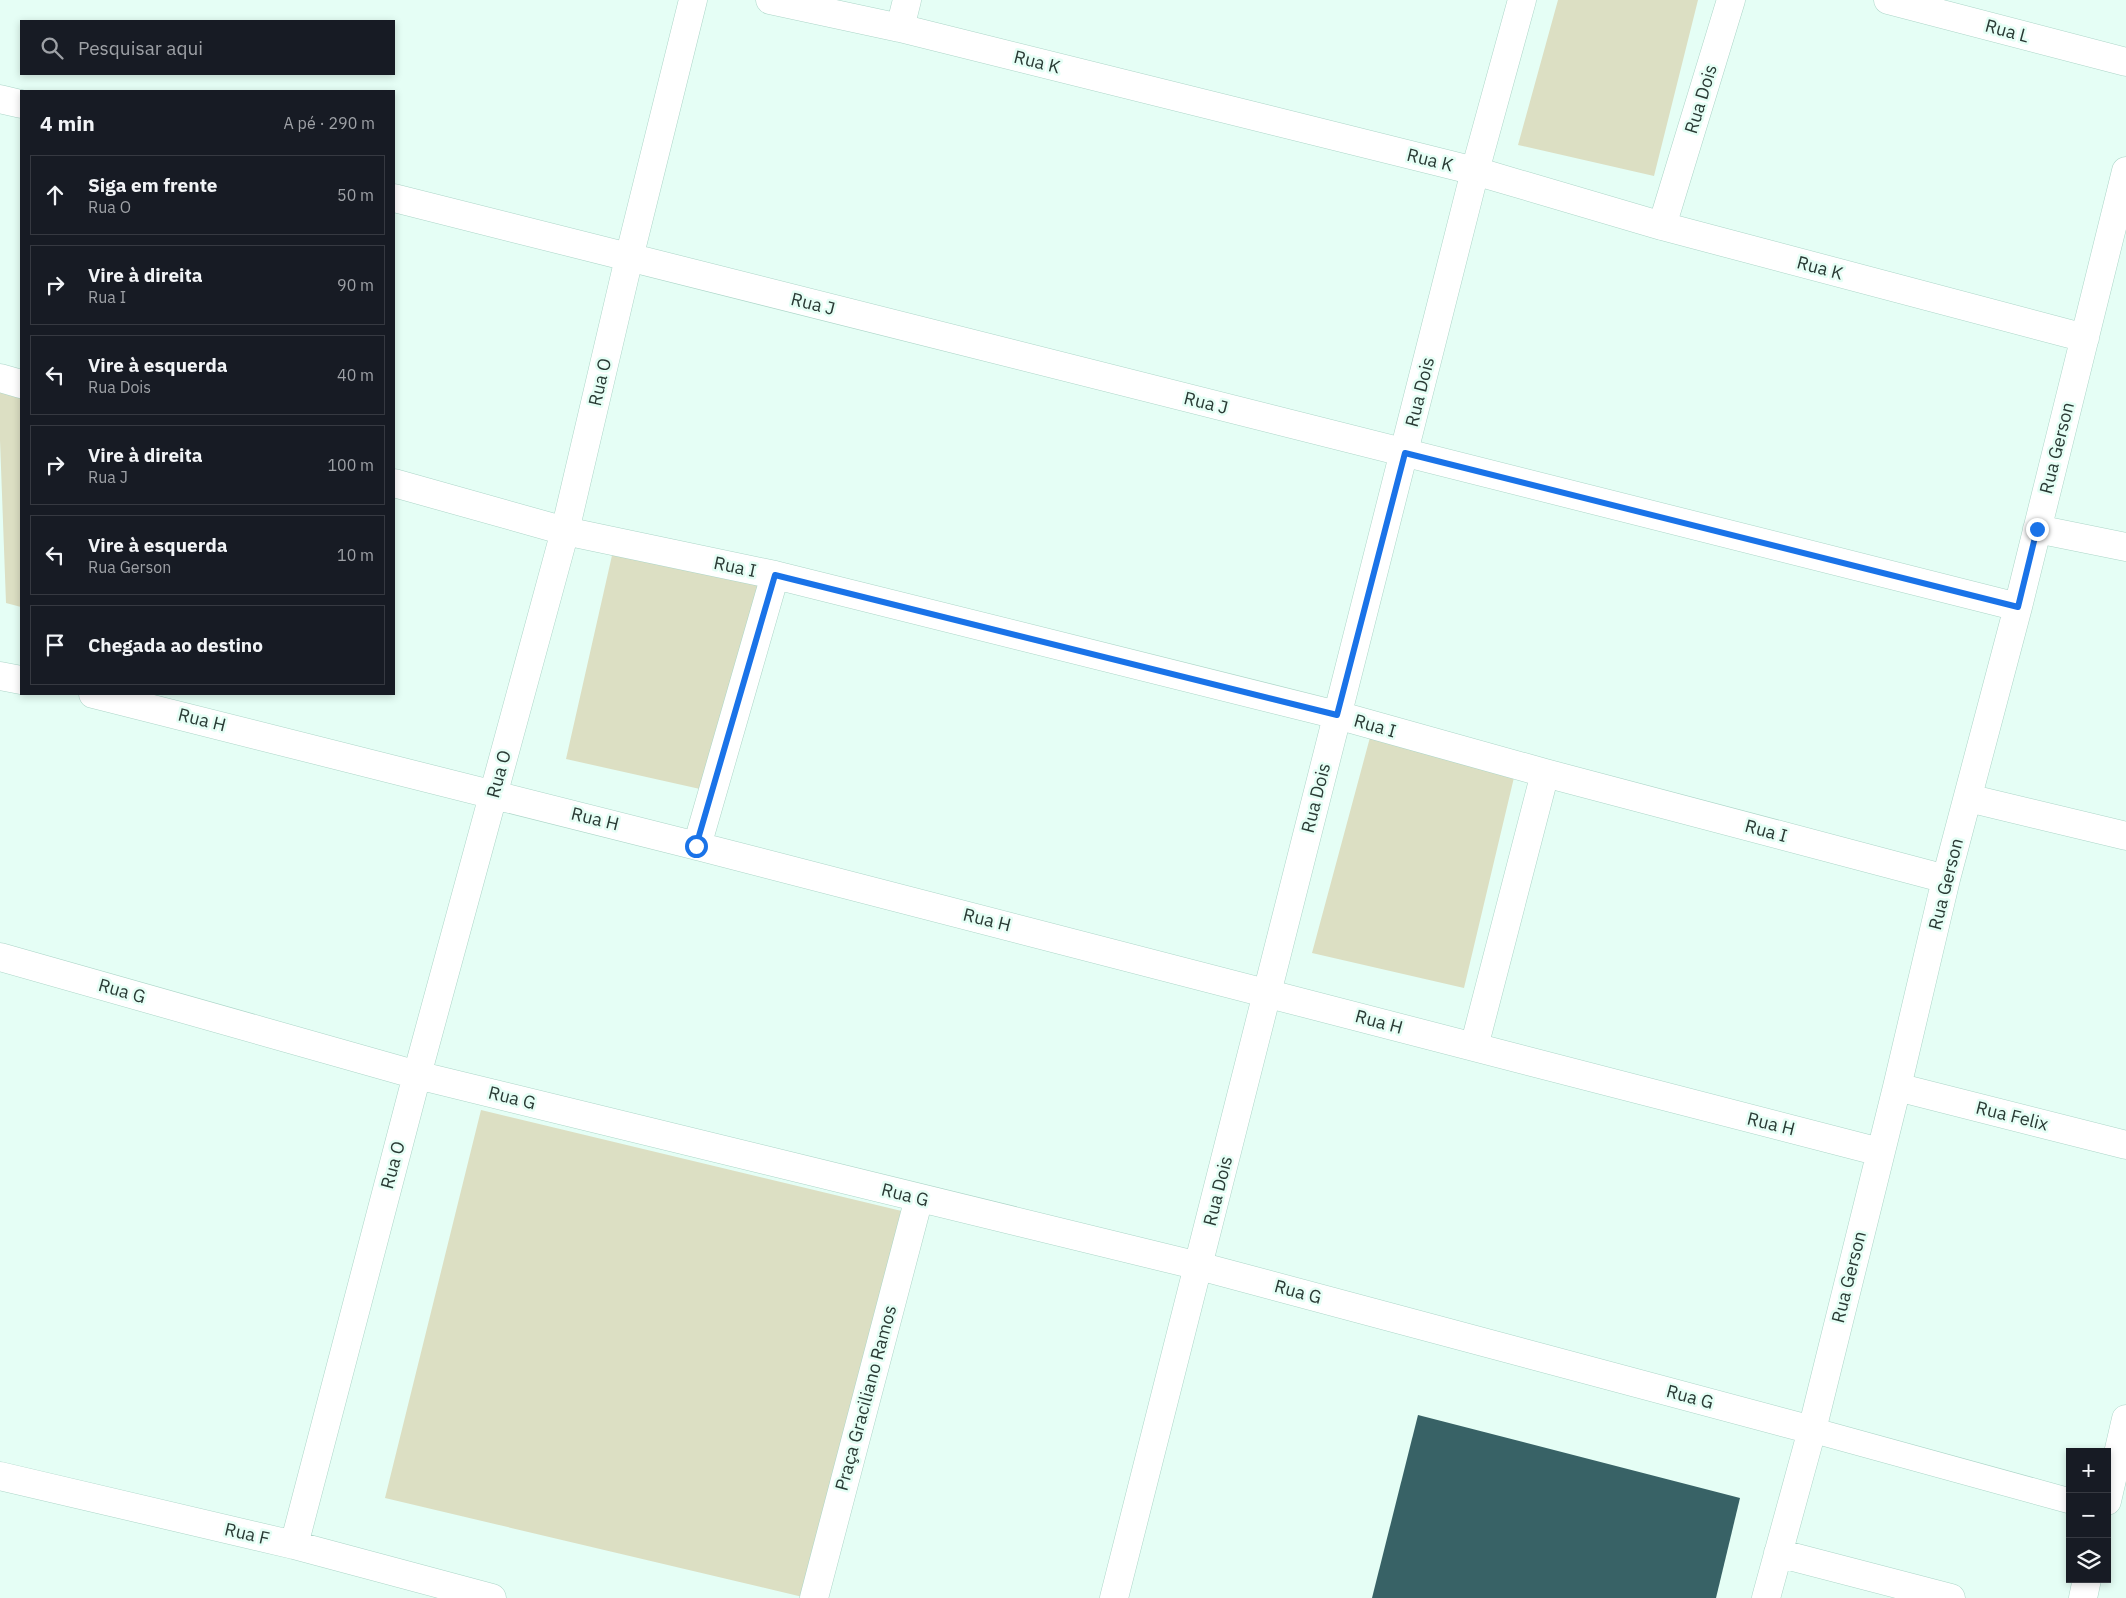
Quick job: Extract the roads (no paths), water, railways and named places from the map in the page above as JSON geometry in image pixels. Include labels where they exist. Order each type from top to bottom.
[{"type":"street","name":"Rua O","points":[[294,1545],[417,1075],[565,532],[629,258],[693,0]]},
{"type":"street","name":"Rua K","points":[[770,0],[900,28],[1475,171],[1662,226],[2085,338]]},
{"type":"street","points":[[900,28],[906,0]]},
{"type":"street","name":"Rua Dois","points":[[1114,1598],[1475,171],[1522,0]]},
{"type":"street","name":"Rua Dois","points":[[1662,226],[1731,0]]},
{"type":"street","name":"Rua L","points":[[1888,0],[2126,62]]},
{"type":"street","points":[[0,99],[20,104]]},
{"type":"street","name":"Rua Gerson","points":[[1766,1598],[1812,1430],[1897,1087],[1946,879],[2018,607],[2085,338],[2116,258],[2126,170]]},
{"type":"street","name":"Rua J","points":[[395,198],[2018,607]]},
{"type":"street","points":[[0,378],[20,384]]},
{"type":"street","name":"Rua I","points":[[395,483],[565,532],[775,575],[1337,715],[1545,773],[1946,879]]},
{"type":"street","points":[[2037,529],[2126,547]]},
{"type":"street","points":[[696,846],[775,575]]},
{"type":"street","points":[[0,676],[20,680]]},
{"type":"street","name":"Rua H","points":[[106,695],[1880,1152]]},
{"type":"street","points":[[1474,1047],[1545,773]]},
{"type":"street","points":[[1968,798],[2126,836]]},
{"type":"street","name":"Rua G","points":[[0,957],[417,1075],[1199,1266],[1812,1430]]},
{"type":"street","name":"Rua Felix","points":[[1897,1087],[2126,1145]]},
{"type":"street","name":"Praça Graciliano Ramos","points":[[814,1598],[919,1198]]},
{"type":"street","points":[[2109,1493],[2126,1418]]},
{"type":"street","name":"Rua F","points":[[0,1476],[294,1545],[492,1598]]},
{"type":"street","points":[[1778,1553],[1951,1598]]},
{"type":"street","points":[[2083,1598],[2087,1583]]},
{"type":"lane","points":[[1812,1430],[2066,1500]]}]
